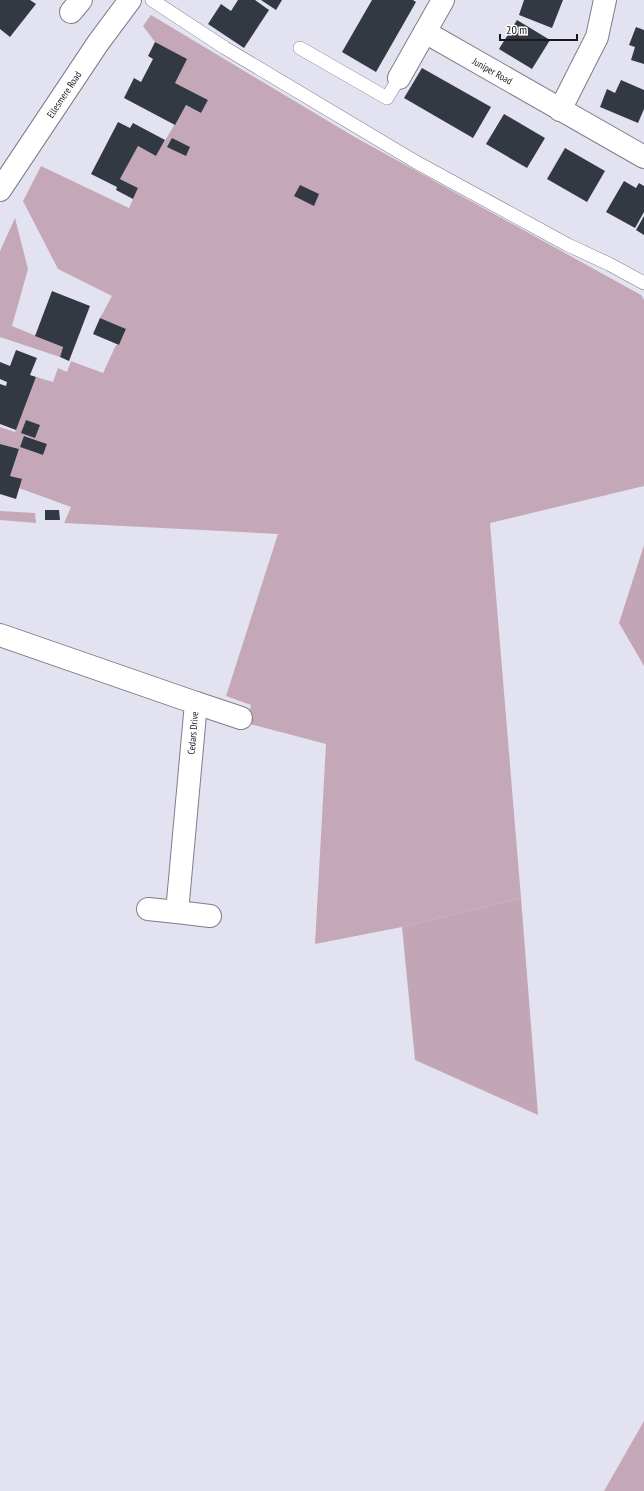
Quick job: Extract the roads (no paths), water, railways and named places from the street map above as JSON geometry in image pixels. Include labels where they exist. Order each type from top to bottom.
[{"type":"street","name":"Ellesmere Road","points":[[0,190],[98,43],[130,0]]},
{"type":"street","points":[[399,78],[443,0]]},
{"type":"street","points":[[560,110],[597,37],[605,0]]},
{"type":"street","name":"Juniper Road","points":[[425,32],[644,157]]},
{"type":"street","name":"Cedars Drive","points":[[0,635],[196,703],[177,912]]},
{"type":"street","points":[[196,703],[241,718]]},
{"type":"street","points":[[148,909],[210,916]]},
{"type":"lane","points":[[152,0],[225,48],[416,162],[568,245],[609,264],[644,283]]},
{"type":"lane","points":[[300,48],[386,98],[399,78]]}]
